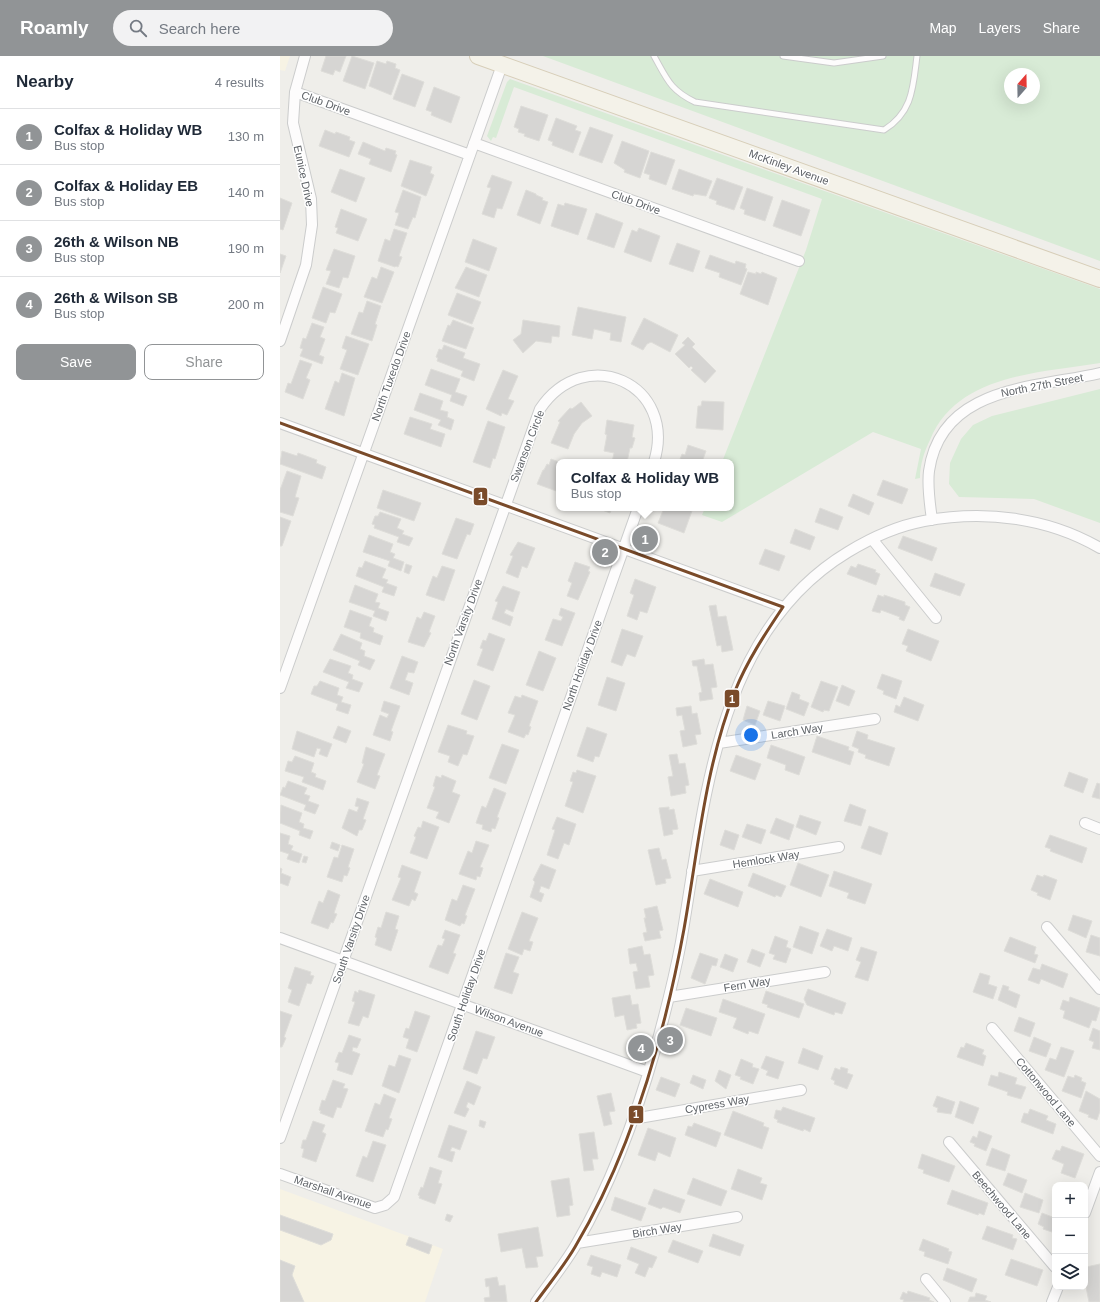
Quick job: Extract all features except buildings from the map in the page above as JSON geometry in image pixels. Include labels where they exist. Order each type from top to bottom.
[{"type":"main road","name":"McKinley Avenue","points":[[478,56],[1100,279]]},
{"type":"street","name":"Eunice Drive","points":[[280,341],[306,265],[312,225],[311,198],[293,123],[295,92],[299,73],[305,56]]},
{"type":"street","name":"North Tuxedo Drive","points":[[280,688],[502,65]]},
{"type":"street","name":"Club Drive","points":[[295,92],[470,155]]},
{"type":"street","name":"Club Drive","points":[[474,143],[799,261]]},
{"type":"street","name":"North 27th Street","points":[[932,520],[929,487],[931,465],[940,439],[960,414],[987,397],[1003,392],[1100,373]]},
{"type":"street","name":"Swanson Circle","points":[[505,505],[540,409],[548,397],[559,387],[576,379],[593,375],[608,377],[624,382],[638,391],[649,405],[656,420],[659,439],[655,459]]},
{"type":"street","points":[[280,423],[783,606]]},
{"type":"street","name":"North Varsity Drive","points":[[422,739],[505,505]]},
{"type":"street","points":[[624,549],[637,511]]},
{"type":"street","points":[[536,1302],[577,1243],[610,1179],[633,1119],[648,1072],[681,943],[692,871],[708,784],[719,743],[736,689],[746,664],[771,622],[783,606],[806,581],[830,563],[872,539],[911,523],[932,520],[995,516],[1050,526],[1100,548]]},
{"type":"street","points":[[872,539],[936,618]]},
{"type":"street","name":"North Holiday Drive","points":[[541,781],[624,549]]},
{"type":"street","name":"Larch Way","points":[[719,743],[875,719]]},
{"type":"street","name":"South Varsity Drive","points":[[280,1138],[422,739]]},
{"type":"street","name":"South Holiday Drive","points":[[385,1205],[394,1197],[541,781]]},
{"type":"street","points":[[1085,823],[1100,828]]},
{"type":"street","name":"Hemlock Way","points":[[692,871],[840,847]]},
{"type":"street","points":[[1047,927],[1100,989]]},
{"type":"street","name":"Wilson Avenue","points":[[280,938],[648,1072]]},
{"type":"street","name":"Fern Way","points":[[668,997],[825,972]]},
{"type":"street","name":"Cottonwood Lane","points":[[992,1028],[1100,1156]]},
{"type":"street","name":"Cypress Way","points":[[633,1119],[800,1090]]},
{"type":"street","name":"Beechwood Lane","points":[[949,1142],[1052,1263]]},
{"type":"street","points":[[1088,1205],[1100,1172]]},
{"type":"street","name":"Marshall Avenue","points":[[280,1174],[375,1208],[385,1205]]},
{"type":"street","name":"Birch Way","points":[[577,1243],[737,1217]]},
{"type":"street","points":[[926,1279],[945,1302]]},
{"type":"street","points":[[1052,1302],[1057,1290]]},
{"type":"lane","points":[[654,56],[671,86],[682,95],[695,102],[884,130],[903,116],[913,88],[918,56]]},
{"type":"lane","points":[[783,56],[834,63],[883,56]]},
{"type":"shaded area","points":[[280,56],[290,56],[285,71],[280,70]]},
{"type":"shaded area","points":[[280,1189],[443,1249],[425,1302],[280,1302]]},
{"type":"green space","points":[[543,56],[1100,56],[1100,261]]},
{"type":"green space","points":[[510,79],[1100,289],[1100,363],[1027,374],[1003,380],[980,389],[960,402],[943,418],[926,449],[920,478],[915,479],[921,449],[873,432],[722,522],[702,515],[704,511],[734,511],[734,459],[723,459],[806,250],[822,199],[514,87],[496,138],[493,137],[491,141],[487,136],[507,82]]},
{"type":"green space","points":[[1100,389],[1100,523],[1034,499],[959,497],[949,484],[950,463],[961,439],[973,425],[992,416]]},
{"type":"transit line","name":"1","points":[[280,423],[783,607],[745,669],[735,691],[716,749],[698,839],[684,929],[667,1011],[656,1052],[629,1133],[613,1172],[575,1247],[536,1302]]},
{"type":"place","name":"Colfax & Holiday WB","points":[[645,539]]},
{"type":"place","name":"Colfax & Holiday EB","points":[[605,552]]},
{"type":"place","name":"26th & Wilson NB","points":[[670,1040]]},
{"type":"place","name":"26th & Wilson SB","points":[[641,1048]]}]
